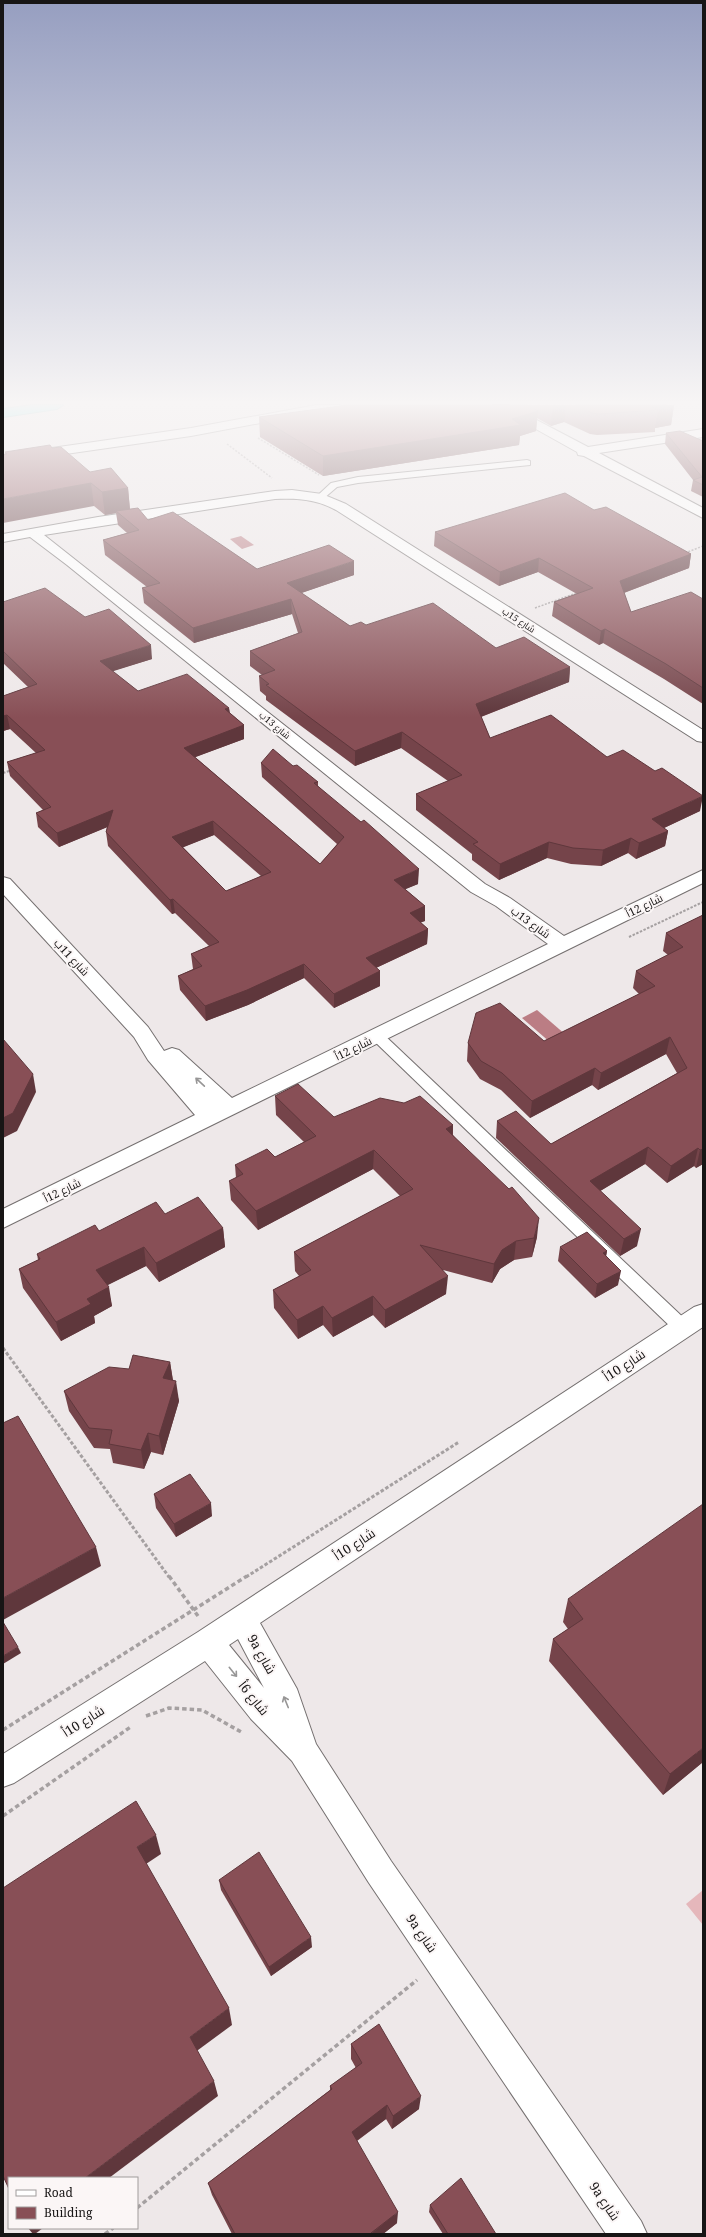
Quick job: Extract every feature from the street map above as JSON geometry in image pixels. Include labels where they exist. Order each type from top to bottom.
[{"type":"street","points":[[3,538],[185,509]]},
{"type":"street","name":"شارع 15ب","points":[[344,509],[703,737]]},
{"type":"street","points":[[694,509],[703,514]]},
{"type":"street","name":"شارع 13ب","points":[[52,530],[72,562]]},
{"type":"street","name":"شارع 13ب","points":[[33,533],[72,562],[478,888],[486,898],[555,949]]},
{"type":"street","name":"شارع 12أ","points":[[3,1219],[703,876]]},
{"type":"street","name":"شارع 11ب","points":[[3,883],[141,1032],[166,1050],[229,1108]]},
{"type":"street","name":"شارع 11ب","points":[[141,1032],[155,1055],[210,1118]]},
{"type":"street","name":"شارع 10أ","points":[[3,1772],[211,1640],[692,1320]]},
{"type":"street","name":"9a شارع","points":[[242,1618],[286,1699],[303,1752],[380,1872],[628,2234]]},
{"type":"street","name":"شارع 6أ","points":[[211,1640],[262,1709],[303,1752]]},
{"type":"lane","points":[[377,1036],[692,1320]]},
{"type":"path","points":[[681,554],[703,546]]},
{"type":"path","points":[[533,609],[584,590]]},
{"type":"path","points":[[3,773],[18,768]]},
{"type":"path","points":[[3,1348],[193,1610],[211,1640]]},
{"type":"path","points":[[3,1730],[463,1440]]},
{"type":"path","points":[[3,1816],[146,1716],[169,1708],[202,1710],[228,1723],[249,1738]]},
{"type":"path","points":[[138,2207],[441,1961]]},
{"type":"shaded area","points":[[241,536],[254,545],[242,549],[230,539]]},
{"type":"shaded area","points":[[537,1010],[566,1035],[551,1043],[522,1018]]},
{"type":"shaded area","points":[[703,1890],[703,1925],[686,1904]]},
{"type":"building","points":[[139,509],[148,520],[173,512],[257,569],[329,545],[354,561],[287,583],[350,626],[361,622],[366,625],[433,603],[496,648],[524,637],[570,667],[476,704],[490,738],[551,715],[607,757],[623,750],[655,771],[662,768],[703,796],[652,819],[668,831],[639,843],[631,838],[603,850],[573,848],[549,842],[500,864],[473,844],[478,842],[416,794],[462,775],[402,732],[355,751],[266,685],[269,684],[259,676],[275,670],[250,651],[302,632],[291,599],[193,628],[142,588],[160,583],[103,540],[139,530],[116,511]]},
{"type":"building","points":[[510,509],[610,509],[691,554],[620,581],[631,612],[691,592],[703,599],[703,688],[666,664],[605,629],[601,631],[554,602],[593,588],[539,558],[500,572],[435,532]]},
{"type":"building","points":[[45,588],[85,617],[109,609],[151,645],[100,661],[138,691],[187,674],[229,708],[225,709],[244,725],[184,748],[320,864],[344,837],[261,763],[273,749],[293,766],[297,765],[318,782],[314,783],[361,822],[364,820],[419,869],[394,880],[425,906],[410,913],[428,929],[366,958],[380,971],[334,994],[304,964],[247,990],[205,1006],[178,976],[202,966],[191,954],[219,942],[173,899],[170,900],[106,832],[113,810],[57,833],[36,813],[51,807],[7,762],[45,750],[7,715],[3,716],[3,696],[37,684],[3,651],[3,602]],"holes":[[[213,821],[271,872],[226,891],[172,837]]]},
{"type":"building","points":[[703,915],[703,1149],[700,1150],[698,1148],[671,1166],[648,1147],[590,1181],[641,1229],[624,1239],[497,1121],[516,1111],[551,1144],[687,1068],[670,1037],[601,1073],[595,1068],[532,1101],[502,1073],[481,1061],[468,1043],[476,1013],[500,1003],[544,1041],[655,986],[636,971],[683,947],[666,933]]},
{"type":"building","points":[[3,1039],[33,1074],[13,1113],[3,1118]]},
{"type":"building","points":[[298,1084],[334,1117],[380,1098],[404,1103],[420,1096],[453,1125],[446,1129],[509,1189],[512,1187],[539,1218],[534,1238],[516,1241],[502,1250],[494,1264],[420,1245],[448,1276],[385,1310],[373,1296],[332,1318],[323,1306],[297,1320],[273,1290],[311,1270],[294,1252],[413,1189],[374,1150],[256,1211],[229,1181],[243,1174],[235,1165],[267,1149],[275,1157],[316,1136],[275,1096]]},
{"type":"building","points":[[198,1197],[223,1228],[156,1263],[144,1247],[96,1270],[109,1287],[87,1299],[91,1304],[56,1322],[19,1269],[40,1259],[37,1254],[95,1225],[99,1231],[156,1202],[165,1214]]},
{"type":"building","points":[[587,1232],[607,1251],[603,1253],[621,1271],[597,1284],[560,1247]]},
{"type":"building","points":[[133,1355],[170,1362],[163,1378],[176,1381],[159,1436],[148,1433],[141,1450],[109,1444],[112,1430],[89,1428],[64,1391],[109,1367],[129,1369]]},
{"type":"building","points":[[18,1416],[96,1547],[3,1598],[3,1423]]},
{"type":"building","points":[[190,1474],[211,1503],[174,1524],[154,1494]]},
{"type":"building","points":[[703,1504],[703,1748],[670,1774],[553,1639],[583,1619],[568,1599]]},
{"type":"building","points":[[3,1622],[18,1647],[3,1656]]},
{"type":"building","points":[[136,1801],[156,1835],[137,1847],[229,2008],[190,2037],[214,2081],[86,2177],[8,2177],[8,2187],[3,2176],[3,1888]]},
{"type":"building","points":[[259,1852],[311,1937],[269,1967],[219,1880]]},
{"type":"building","points":[[379,2024],[421,2096],[393,2116],[387,2105],[352,2132],[398,2212],[371,2233],[372,2234],[235,2234],[208,2183],[332,2089],[330,2086],[362,2063],[351,2044]]},
{"type":"building","points":[[461,2178],[496,2234],[448,2234],[430,2205]]}]
